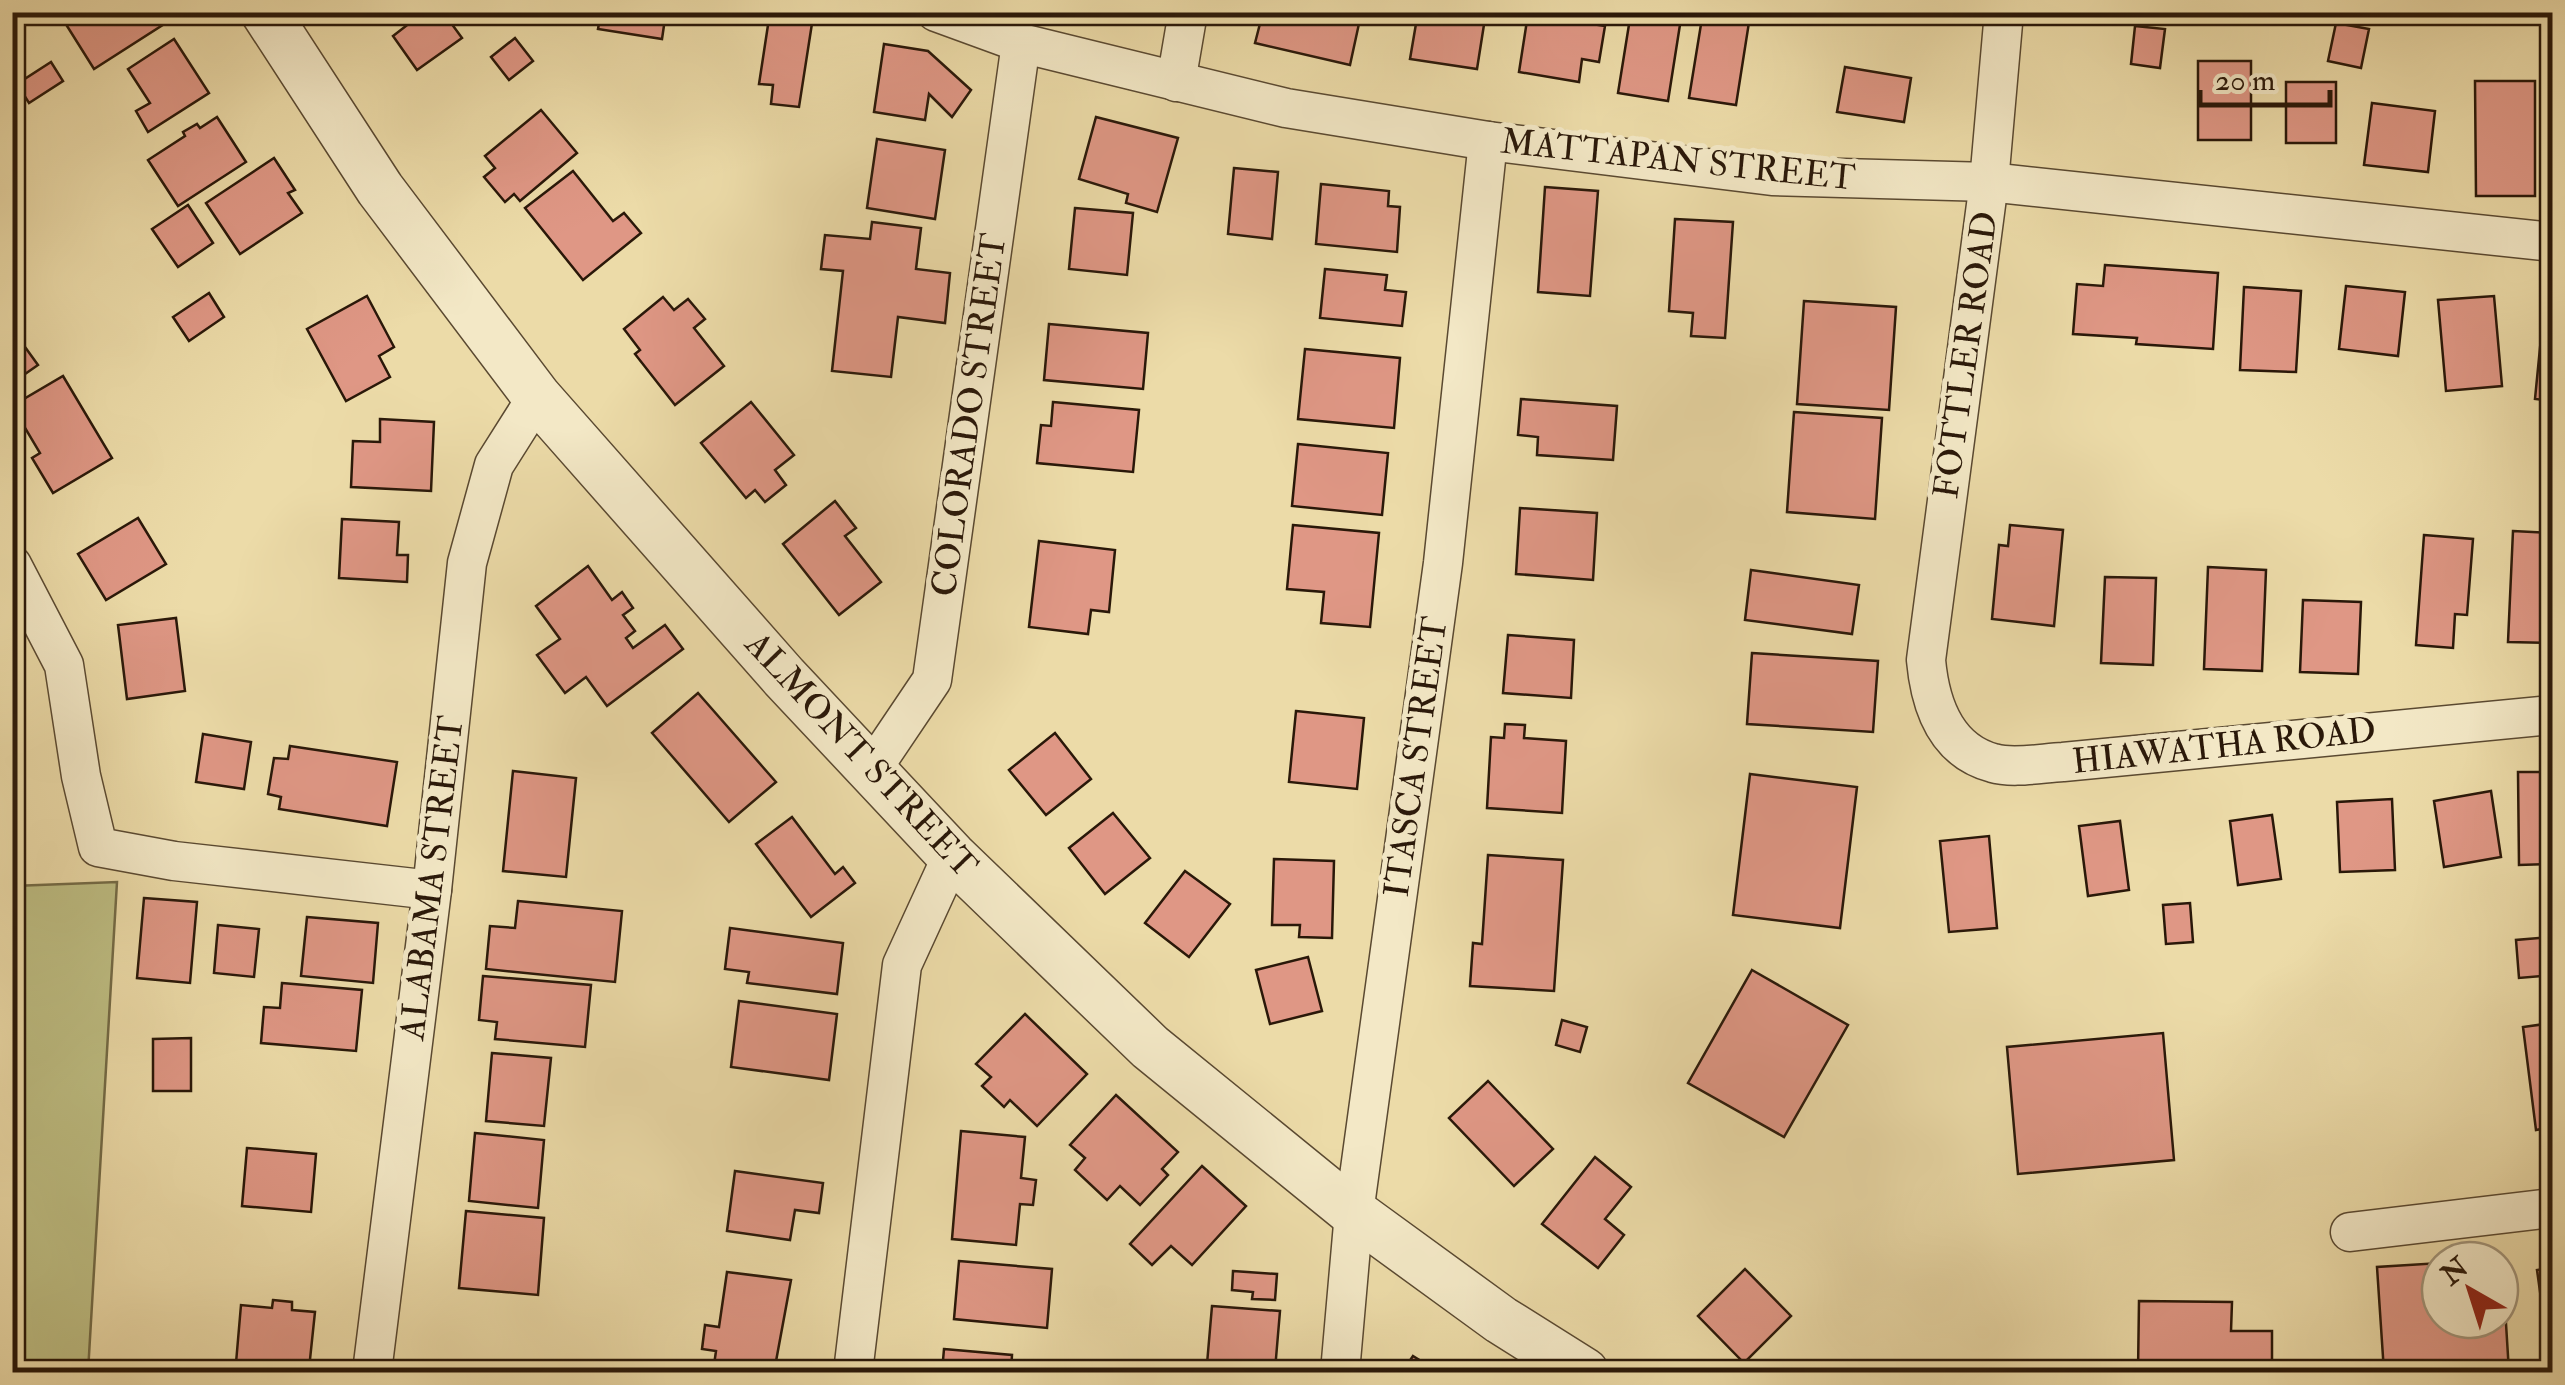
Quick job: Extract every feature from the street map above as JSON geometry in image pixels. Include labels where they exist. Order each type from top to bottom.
[{"type":"street","name":"ALMONT STREET","points":[[265,12],[380,189],[537,397],[784,676],[952,856],[1150,1047],[1354,1213],[1500,1320],[1584,1372]]},
{"type":"street","name":"MATTAPAN STREET","points":[[936,12],[1021,43],[1286,108],[1488,141],[1772,176],[1989,182],[2552,242]]},
{"type":"street","points":[[1176,82],[1188,12]]},
{"type":"street","name":"FOTTLER ROAD","points":[[1929,696],[1926,660],[1933,596],[1989,182],[2004,12]]},
{"type":"street","name":"COLORADO STREET","points":[[872,769],[932,680],[1021,43]]},
{"type":"street","name":"ITASCA STREET","points":[[1340,1372],[1354,1213],[1443,563],[1488,141]]},
{"type":"street","name":"ALABAMA STREET","points":[[372,1372],[432,890],[467,563],[494,465],[537,397]]},
{"type":"street","points":[[12,565],[64,665],[81,776],[98,847],[174,862],[432,890]]},
{"type":"street","name":"HIAWATHA ROAD","points":[[1929,696],[1942,723],[1964,751],[1996,764],[2063,762],[2552,715]]},
{"type":"street","points":[[853,1372],[902,966],[952,856]]},
{"type":"street","points":[[2350,1232],[2552,1208]]},
{"type":"green space","points":[[117,882],[88,1372],[13,1372],[13,886]]},
{"type":"building","points":[[70,12],[168,12],[172,19],[94,69],[62,18]]},
{"type":"building","points":[[424,12],[443,12],[462,38],[417,70],[393,36]]},
{"type":"building","points":[[601,12],[666,12],[662,39],[598,29]]},
{"type":"building","points":[[770,12],[813,17],[799,107],[771,104],[773,85],[759,84]]},
{"type":"building","points":[[1263,12],[1332,12],[1360,19],[1350,65],[1255,43]]},
{"type":"building","points":[[1418,12],[1486,12],[1477,69],[1410,59]]},
{"type":"building","points":[[1631,12],[1682,12],[1668,101],[1618,93]]},
{"type":"building","points":[[1703,12],[1750,16],[1736,105],[1689,98]]},
{"type":"building","points":[[1528,14],[1605,26],[1599,62],[1582,59],[1579,82],[1519,72]]},
{"type":"building","points":[[2336,23],[2369,29],[2361,68],[2328,61]]},
{"type":"building","points":[[2135,26],[2165,29],[2160,68],[2131,64]]},
{"type":"building","points":[[515,38],[533,61],[509,80],[491,57]]},
{"type":"building","points":[[174,39],[209,93],[148,132],[136,111],[150,103],[128,69]]},
{"type":"building","points":[[884,44],[928,51],[971,90],[952,117],[929,94],[925,120],[874,112]]},
{"type":"building","points":[[2198,61],[2251,61],[2251,140],[2198,140]]},
{"type":"building","points":[[51,62],[63,81],[29,103],[17,84]]},
{"type":"building","points":[[1845,67],[1911,78],[1904,122],[1837,112]]},
{"type":"building","points":[[2475,81],[2535,81],[2535,196],[2476,196]]},
{"type":"building","points":[[2286,82],[2336,82],[2336,143],[2286,143]]},
{"type":"building","points":[[2372,103],[2435,111],[2428,172],[2364,165]]},
{"type":"building","points":[[541,110],[577,153],[520,201],[514,194],[505,202],[484,177],[495,168],[485,156]]},
{"type":"building","points":[[217,117],[246,162],[178,206],[148,160],[185,136],[183,132],[197,124],[200,128]]},
{"type":"building","points":[[1096,117],[1178,138],[1157,212],[1126,203],[1128,194],[1079,179]]},
{"type":"building","points":[[877,139],[945,150],[935,219],[867,208]]},
{"type":"building","points":[[274,158],[295,190],[288,193],[302,213],[240,254],[206,203]]},
{"type":"building","points":[[1234,168],[1278,172],[1272,239],[1228,234]]},
{"type":"building","points":[[573,171],[613,221],[624,213],[641,233],[583,280],[525,208]]},
{"type":"building","points":[[1321,184],[1389,191],[1388,206],[1400,207],[1397,252],[1316,244]]},
{"type":"building","points":[[1545,187],[1598,191],[1590,296],[1538,292]]},
{"type":"building","points":[[188,205],[213,243],[178,267],[152,229]]},
{"type":"building","points":[[1075,208],[1133,213],[1127,275],[1069,269]]},
{"type":"building","points":[[1675,219],[1733,222],[1725,338],[1691,336],[1693,313],[1669,311]]},
{"type":"building","points":[[872,222],[921,228],[916,269],[950,273],[945,323],[898,317],[891,377],[832,371],[843,271],[821,269],[825,235],[870,239]]},
{"type":"building","points":[[2105,265],[2218,273],[2213,349],[2136,344],[2137,338],[2073,334],[2077,284],[2103,286]]},
{"type":"building","points":[[1325,269],[1387,275],[1385,290],[1406,292],[1402,326],[1320,318]]},
{"type":"building","points":[[2346,286],[2405,292],[2398,356],[2339,349]]},
{"type":"building","points":[[2244,287],[2301,291],[2296,372],[2240,370]]},
{"type":"building","points":[[209,293],[224,317],[189,341],[173,317]]},
{"type":"building","points":[[367,296],[394,347],[379,356],[390,377],[346,401],[307,329]]},
{"type":"building","points":[[2494,296],[2502,386],[2446,391],[2438,300]]},
{"type":"building","points":[[663,297],[674,310],[688,299],[705,319],[694,328],[724,366],[675,405],[635,354],[640,350],[624,329]]},
{"type":"building","points":[[1804,301],[1896,307],[1889,410],[1797,404]]},
{"type":"building","points":[[2544,307],[2552,308],[2552,401],[2535,399]]},
{"type":"building","points":[[1049,324],[1148,333],[1143,389],[1044,380]]},
{"type":"building","points":[[12,329],[38,365],[12,383]]},
{"type":"building","points":[[1305,349],[1400,358],[1394,428],[1298,419]]},
{"type":"building","points":[[63,376],[112,458],[53,493],[32,458],[40,453],[12,406]]},
{"type":"building","points":[[1521,399],[1617,406],[1613,460],[1537,455],[1538,437],[1518,435]]},
{"type":"building","points":[[751,402],[794,455],[775,470],[786,485],[765,502],[755,490],[746,498],[701,443]]},
{"type":"building","points":[[1053,402],[1139,410],[1133,472],[1037,463],[1041,425],[1051,426]]},
{"type":"building","points":[[1794,412],[1882,418],[1875,519],[1787,512]]},
{"type":"building","points":[[380,419],[434,422],[431,491],[351,487],[353,441],[380,442]]},
{"type":"building","points":[[1298,444],[1388,453],[1382,515],[1292,506]]},
{"type":"building","points":[[835,501],[856,528],[845,536],[881,582],[839,615],[783,544]]},
{"type":"building","points":[[1520,508],[1597,513],[1593,580],[1516,574]]},
{"type":"building","points":[[138,518],[166,564],[106,600],[78,554]]},
{"type":"building","points":[[342,519],[399,522],[397,555],[408,555],[407,582],[339,578]]},
{"type":"building","points":[[1293,525],[1379,533],[1370,627],[1321,623],[1324,592],[1287,589]]},
{"type":"building","points":[[2010,525],[2063,530],[2054,626],[1992,619],[1999,545],[2008,546]]},
{"type":"building","points":[[2513,531],[2552,533],[2552,643],[2508,642]]},
{"type":"building","points":[[2424,535],[2473,539],[2467,615],[2455,614],[2453,648],[2416,645]]},
{"type":"building","points":[[1039,541],[1115,550],[1109,612],[1091,610],[1088,634],[1029,627]]},
{"type":"building","points":[[588,566],[612,600],[622,592],[633,608],[623,615],[635,631],[626,638],[633,648],[665,625],[683,649],[607,706],[586,677],[565,693],[537,655],[560,639],[536,606]]},
{"type":"building","points":[[2208,567],[2266,570],[2262,671],[2204,669]]},
{"type":"building","points":[[1751,570],[1859,585],[1852,634],[1745,620]]},
{"type":"building","points":[[2105,577],[2156,578],[2153,665],[2101,663]]},
{"type":"building","points":[[2303,600],[2361,602],[2358,674],[2300,672]]},
{"type":"building","points":[[176,618],[185,691],[127,699],[118,625]]},
{"type":"building","points":[[1508,635],[1574,640],[1571,698],[1503,693]]},
{"type":"building","points":[[1752,653],[1878,661],[1873,732],[1747,724]]},
{"type":"building","points":[[698,693],[776,782],[729,822],[652,733]]},
{"type":"building","points":[[1296,711],[1364,718],[1357,789],[1289,782]]},
{"type":"building","points":[[1505,724],[1525,725],[1524,738],[1566,741],[1562,813],[1487,808],[1491,737],[1504,738]]},
{"type":"building","points":[[1055,733],[1091,779],[1046,815],[1009,770]]},
{"type":"building","points":[[203,734],[251,742],[244,789],[196,782]]},
{"type":"building","points":[[290,746],[397,762],[387,826],[279,809],[281,797],[268,794],[274,758],[288,759]]},
{"type":"building","points":[[513,771],[576,778],[566,877],[503,871]]},
{"type":"building","points":[[2518,772],[2552,772],[2552,864],[2519,865]]},
{"type":"building","points":[[1750,774],[1857,787],[1840,928],[1733,915]]},
{"type":"building","points":[[2491,791],[2501,857],[2444,867],[2434,801]]},
{"type":"building","points":[[2392,799],[2395,870],[2340,872],[2337,802]]},
{"type":"building","points":[[1113,813],[1150,858],[1105,894],[1069,848]]},
{"type":"building","points":[[2272,815],[2281,879],[2238,885],[2230,821]]},
{"type":"building","points":[[792,817],[835,874],[843,867],[855,883],[811,917],[756,844]]},
{"type":"building","points":[[2120,821],[2129,890],[2088,896],[2079,826]]},
{"type":"building","points":[[1989,836],[1997,928],[1949,932],[1940,841]]},
{"type":"building","points":[[1488,855],[1563,860],[1554,991],[1470,986],[1473,943],[1482,944]]},
{"type":"building","points":[[1274,859],[1334,861],[1332,938],[1299,937],[1300,925],[1272,925]]},
{"type":"building","points":[[1185,871],[1230,904],[1189,957],[1145,923]]},
{"type":"building","points":[[144,898],[197,902],[190,983],[137,978]]},
{"type":"building","points":[[518,901],[622,911],[615,982],[486,969],[490,926],[515,928]]},
{"type":"building","points":[[2190,903],[2193,942],[2166,944],[2163,905]]},
{"type":"building","points":[[307,917],[378,923],[373,983],[301,976]]},
{"type":"building","points":[[218,925],[259,929],[254,977],[214,973]]},
{"type":"building","points":[[730,928],[843,943],[837,994],[747,983],[749,972],[725,969]]},
{"type":"building","points":[[2552,937],[2552,975],[2519,978],[2516,940]]},
{"type":"building","points":[[1308,957],[1322,1011],[1270,1024],[1256,970]]},
{"type":"building","points":[[1752,970],[1848,1025],[1784,1137],[1688,1083]]},
{"type":"building","points":[[483,976],[591,985],[585,1047],[495,1039],[497,1022],[479,1020]]},
{"type":"building","points":[[282,983],[362,990],[356,1051],[261,1043],[264,1007],[280,1008]]},
{"type":"building","points":[[739,1001],[837,1014],[829,1080],[731,1067]]},
{"type":"building","points":[[1025,1014],[1087,1074],[1037,1126],[1010,1100],[1004,1107],[982,1086],[991,1077],[976,1064]]},
{"type":"building","points":[[1562,1020],[1587,1027],[1580,1052],[1556,1045]]},
{"type":"building","points":[[2552,1023],[2552,1127],[2536,1130],[2523,1027]]},
{"type":"building","points":[[2163,1033],[2174,1160],[2018,1174],[2007,1047]]},
{"type":"building","points":[[191,1038],[191,1091],[153,1091],[153,1039]]},
{"type":"building","points":[[492,1053],[551,1058],[544,1126],[486,1121]]},
{"type":"building","points":[[1488,1081],[1553,1149],[1514,1186],[1449,1118]]},
{"type":"building","points":[[1116,1095],[1178,1152],[1162,1169],[1168,1175],[1140,1205],[1120,1186],[1107,1200],[1075,1170],[1085,1158],[1070,1145]]},
{"type":"building","points":[[961,1131],[1025,1137],[1021,1178],[1036,1180],[1033,1205],[1020,1204],[1016,1245],[952,1239]]},
{"type":"building","points":[[475,1133],[544,1140],[538,1208],[469,1201]]},
{"type":"building","points":[[247,1148],[316,1154],[311,1212],[242,1206]]},
{"type":"building","points":[[1595,1157],[1631,1187],[1605,1219],[1624,1235],[1598,1268],[1542,1224]]},
{"type":"building","points":[[1202,1166],[1246,1206],[1192,1265],[1171,1246],[1152,1265],[1130,1244]]},
{"type":"building","points":[[735,1171],[823,1183],[819,1213],[795,1210],[790,1240],[727,1231]]},
{"type":"building","points":[[466,1211],[544,1218],[538,1295],[459,1288]]},
{"type":"building","points":[[959,1261],[1052,1269],[1047,1328],[954,1319]]},
{"type":"building","points":[[2420,1264],[2420,1340],[2507,1340],[2509,1372],[2384,1372],[2377,1267]]},
{"type":"building","points":[[2552,1268],[2552,1341],[2547,1342],[2537,1270]]},
{"type":"building","points":[[1745,1269],[1791,1316],[1744,1363],[1698,1316]]},
{"type":"building","points":[[1233,1271],[1277,1274],[1275,1300],[1252,1299],[1253,1292],[1232,1290]]},
{"type":"building","points":[[727,1272],[791,1280],[774,1372],[714,1365],[716,1351],[702,1349],[705,1325],[719,1327]]},
{"type":"building","points":[[273,1300],[292,1302],[292,1310],[315,1312],[309,1369],[236,1363],[241,1305],[272,1308]]},
{"type":"building","points":[[2139,1301],[2232,1302],[2231,1331],[2272,1331],[2272,1372],[2138,1372]]},
{"type":"building","points":[[1212,1306],[1280,1311],[1275,1370],[1207,1364]]},
{"type":"building","points":[[944,1349],[1012,1355],[1011,1372],[942,1372]]},
{"type":"building","points":[[1413,1356],[1439,1372],[1402,1372]]}]
